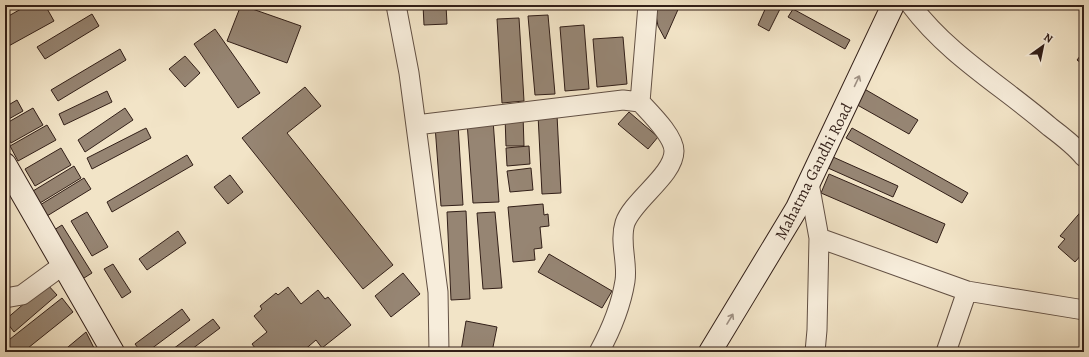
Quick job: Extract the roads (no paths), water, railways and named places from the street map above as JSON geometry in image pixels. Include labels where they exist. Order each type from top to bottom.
[{"type":"street","points":[[396,5],[409,73],[438,292],[439,352]]},
{"type":"street","points":[[640,102],[648,5]]},
{"type":"street","name":"Mahatma Gandhi Road","points":[[710,352],[797,208],[893,5]]},
{"type":"street","points":[[911,5],[924,22],[975,68],[1032,111],[1084,157]]},
{"type":"street","points":[[416,125],[623,100],[640,102],[669,137],[674,145],[673,158],[665,172],[630,214],[625,223],[625,280],[613,327],[599,352]]},
{"type":"street","points":[[5,164],[113,352]]},
{"type":"street","points":[[809,183],[819,238],[817,330],[815,352]]},
{"type":"street","points":[[819,238],[967,291],[1084,310]]},
{"type":"street","points":[[5,298],[22,295],[63,265]]},
{"type":"street","points":[[946,352],[967,291]]}]
